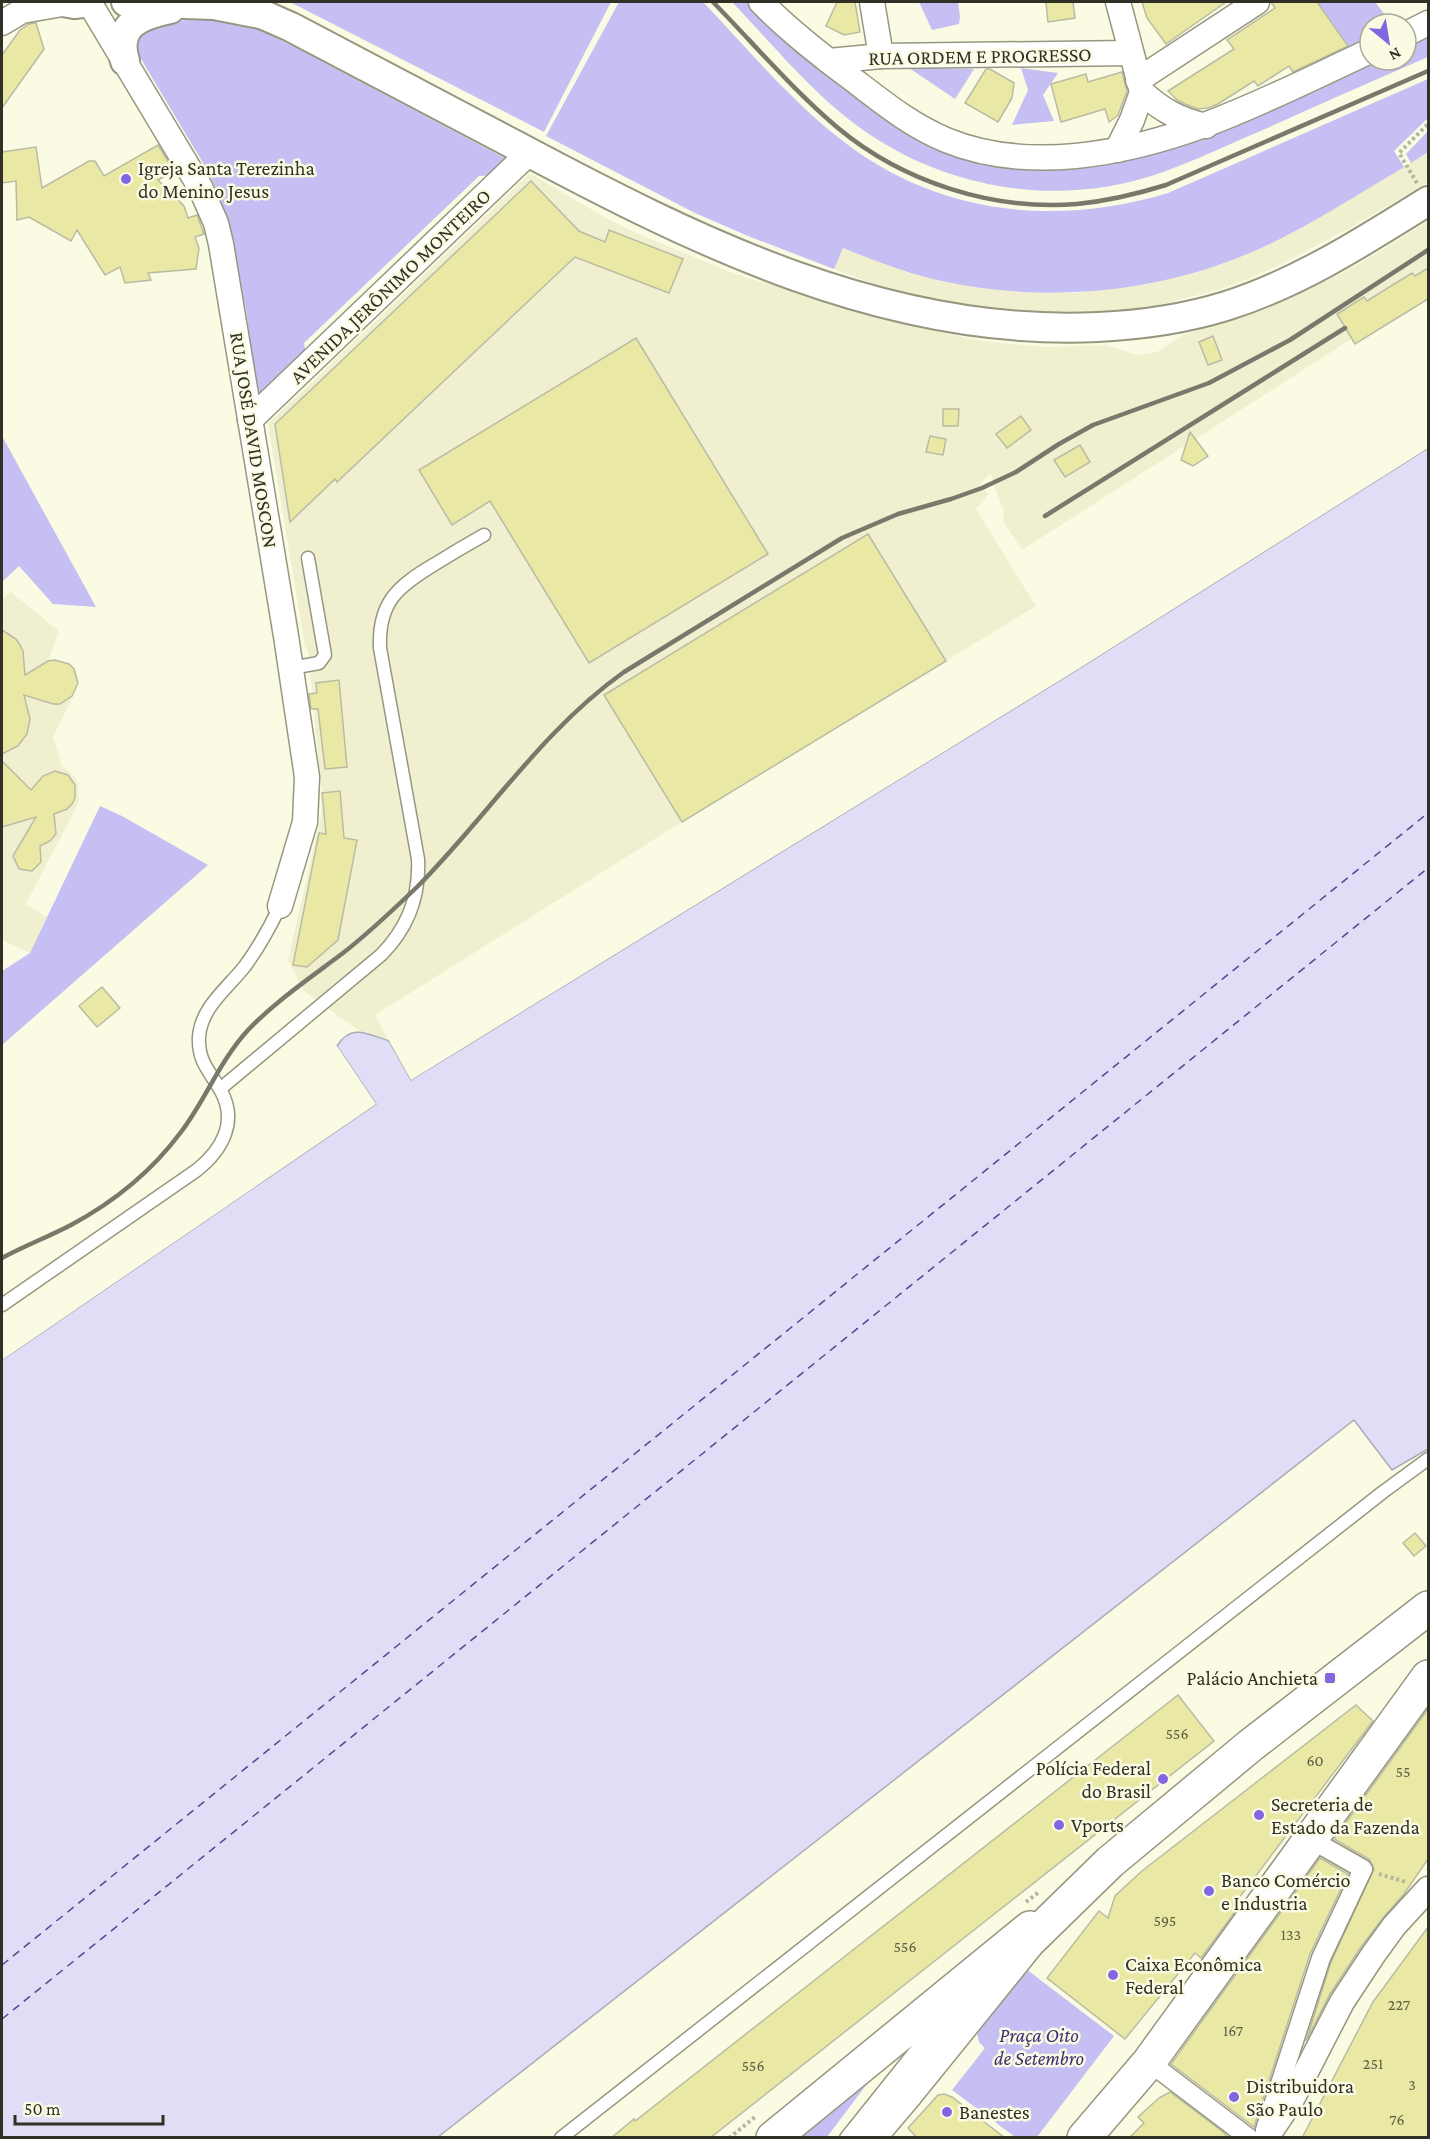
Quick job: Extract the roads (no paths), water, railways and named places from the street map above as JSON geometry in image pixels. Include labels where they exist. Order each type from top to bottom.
[{"type":"main road","points":[[773,2138],[1251,1745],[1428,1608]]},
{"type":"main road","points":[[1084,2138],[1149,2062],[1428,1677]]},
{"type":"main road","points":[[868,2138],[1029,1941],[1110,1862]]},
{"type":"street","points":[[2,14],[11,2]]},
{"type":"street","points":[[2,23],[22,11],[77,2],[102,2]]},
{"type":"street","name":"RUA JOSÉ DAVID MOSCON","points":[[77,2],[125,61],[200,187],[216,223],[221,244],[308,777],[308,806],[301,838],[280,906]]},
{"type":"street","points":[[126,2],[196,3],[254,9],[629,205],[689,234],[790,274],[918,313],[992,325],[1034,328],[1107,327],[1190,316],[1225,307],[1306,273],[1351,249],[1428,201]]},
{"type":"street","points":[[760,2],[789,30],[900,115],[922,129],[968,148],[1032,158],[1073,156],[1117,150],[1167,139],[1248,108],[1358,57]]},
{"type":"street","points":[[872,2],[881,56]]},
{"type":"street","points":[[1117,150],[1132,120],[1140,86],[1118,2]]},
{"type":"street","points":[[1140,86],[1257,2]]},
{"type":"street","points":[[125,61],[124,37],[132,23],[156,12],[196,3]]},
{"type":"street","name":"RUA ORDEM E PROGRESSO","points":[[829,61],[881,56],[1131,52]]},
{"type":"street","points":[[1140,86],[1167,112],[1206,126]]},
{"type":"street","name":"AVENIDA JERÔNIMO MONTEIRO","points":[[250,420],[529,153]]},
{"type":"street","points":[[1264,2138],[1306,1998],[1321,1958],[1364,1869],[1312,1840]]},
{"type":"street","points":[[1264,2138],[1291,2101],[1348,1993],[1394,1926],[1418,1886]]},
{"type":"street","points":[[1149,2062],[1249,2138]]},
{"type":"lane","points":[[220,1089],[381,955],[410,916],[418,888],[418,859],[380,648],[381,621],[393,596],[402,585],[484,535]]},
{"type":"lane","points":[[291,668],[319,663],[326,655],[308,558]]},
{"type":"lane","points":[[2,1305],[208,1161],[221,1144],[228,1123],[225,1100],[201,1058],[199,1035],[201,1024],[211,1005],[229,986],[258,948],[280,906]]},
{"type":"lane","points":[[561,2138],[1383,1492],[1428,1460]]},
{"type":"lane","points":[[846,2138],[930,2031],[1000,1953]]},
{"type":"water","points":[[1428,448],[1428,1449],[1392,1470],[1354,1420],[438,2137],[2,2138],[2,1360],[376,1104],[337,1046],[348,1035],[354,1032],[367,1033],[389,1041],[411,1080],[1075,671]]},
{"type":"railway","points":[[713,2],[805,98],[863,147],[920,178],[950,189],[1013,203],[1077,204],[1122,197],[1166,185],[1428,71]]},
{"type":"railway","points":[[2,1258],[87,1216],[117,1196],[158,1160],[181,1132],[229,1055],[248,1030],[282,999],[343,953],[408,896],[443,860],[567,720],[624,672],[842,538],[898,514],[982,488],[1016,472],[1093,425],[1209,383],[1290,340],[1428,250]]},
{"type":"railway","points":[[1045,516],[1345,328]]},
{"type":"place","name":"Igreja Santa Terezinha do Menino Jesus","points":[[126,179]]},
{"type":"place","name":"Palácio Anchieta","points":[[1330,1678]]},
{"type":"place","name":"Polícia Federal do Brasil","points":[[1163,1779]]},
{"type":"place","name":"Secreteria de Estado da Fazenda","points":[[1259,1815]]},
{"type":"place","name":"Vports","points":[[1059,1825]]},
{"type":"place","name":"Banco Comércio e Industria","points":[[1209,1891]]},
{"type":"place","name":"Caixa Econômica Federal","points":[[1113,1975]]},
{"type":"place","name":"Distribuidora São Paulo","points":[[1234,2097]]},
{"type":"place","name":"Banestes","points":[[947,2112]]},
{"type":"park label","name":"Praça Oito de Setembro","points":[[1039,2046]]}]
